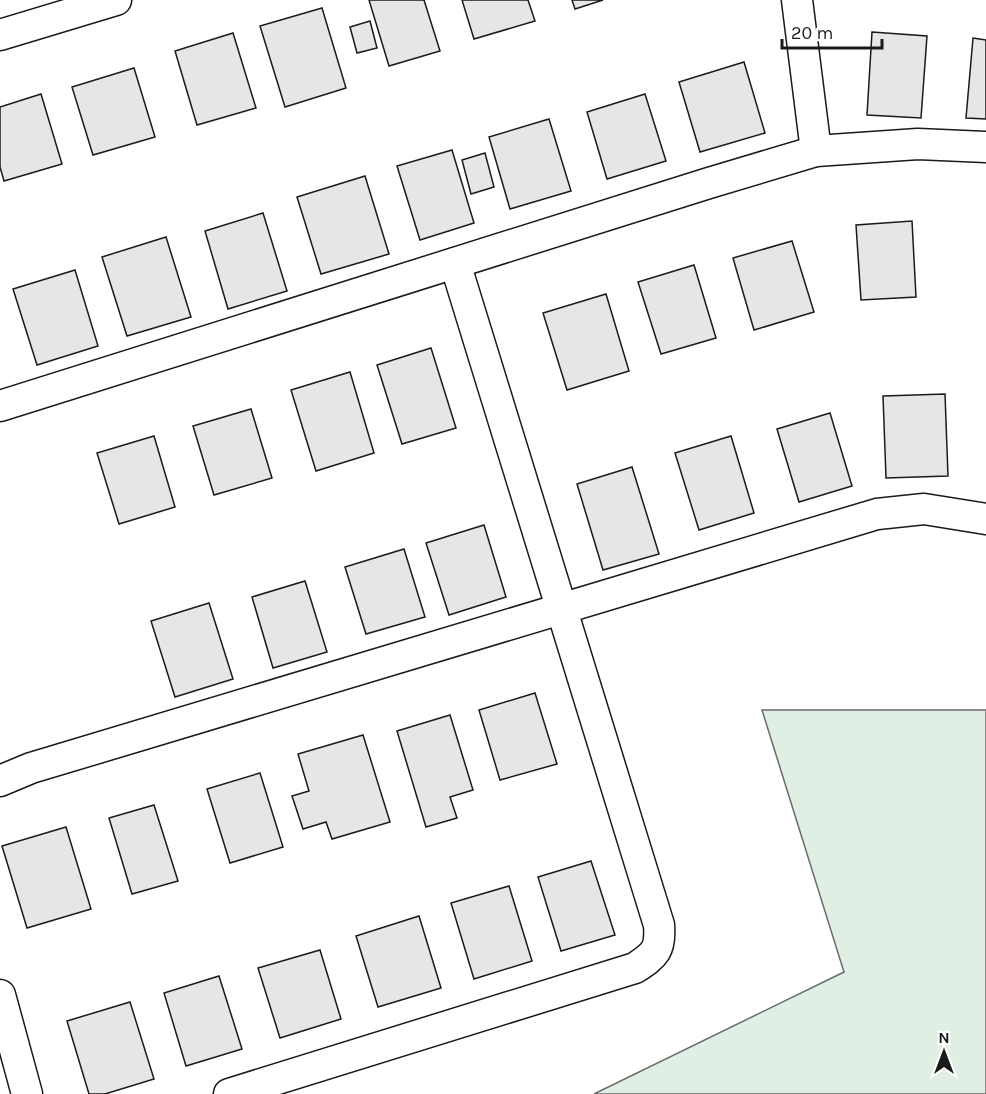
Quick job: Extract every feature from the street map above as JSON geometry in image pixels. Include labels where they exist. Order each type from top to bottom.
[{"type":"street","points":[[0,36],[116,0]]},
{"type":"street","points":[[797,0],[816,152]]},
{"type":"street","points":[[0,406],[709,183],[816,152],[918,144],[986,147]]},
{"type":"street","points":[[229,1094],[635,968],[652,956],[660,942],[659,925],[455,263]]},
{"type":"street","points":[[0,781],[31,768],[877,514],[924,509],[986,519]]},
{"type":"street","points":[[0,995],[27,1094]]},
{"type":"green space","points":[[762,710],[986,710],[986,1094],[594,1094],[844,972]]},
{"type":"building","points":[[369,0],[424,0],[440,51],[389,66]]},
{"type":"building","points":[[462,0],[528,0],[535,21],[474,39]]},
{"type":"building","points":[[572,0],[603,0],[575,9]]},
{"type":"building","points":[[322,8],[346,88],[285,107],[260,26]]},
{"type":"building","points":[[370,21],[377,48],[357,53],[350,27]]},
{"type":"building","points":[[872,32],[927,36],[921,118],[867,115]]},
{"type":"building","points":[[233,33],[256,108],[197,125],[175,51]]},
{"type":"building","points":[[973,38],[986,40],[986,119],[966,118]]},
{"type":"building","points":[[744,62],[765,133],[700,152],[679,82]]},
{"type":"building","points":[[134,68],[155,137],[93,155],[72,87]]},
{"type":"building","points":[[41,94],[62,164],[4,181],[0,167],[0,107]]},
{"type":"building","points":[[645,94],[666,161],[607,179],[587,112]]},
{"type":"building","points":[[549,119],[571,191],[510,209],[489,137]]},
{"type":"building","points":[[452,150],[474,223],[420,240],[397,166]]},
{"type":"building","points":[[485,153],[494,187],[471,194],[462,160]]},
{"type":"building","points":[[365,176],[389,254],[321,274],[297,197]]},
{"type":"building","points":[[263,213],[287,291],[228,309],[205,231]]},
{"type":"building","points":[[912,221],[916,297],[861,300],[856,225]]},
{"type":"building","points":[[166,237],[191,317],[127,336],[102,257]]},
{"type":"building","points":[[792,241],[814,312],[754,330],[733,258]]},
{"type":"building","points":[[694,265],[716,338],[661,354],[638,282]]},
{"type":"building","points":[[75,270],[98,346],[37,365],[13,289]]},
{"type":"building","points":[[606,294],[629,371],[567,390],[543,313]]},
{"type":"building","points":[[431,348],[456,428],[402,444],[377,365]]},
{"type":"building","points":[[350,372],[374,453],[316,471],[291,390]]},
{"type":"building","points":[[945,394],[948,476],[886,478],[883,396]]},
{"type":"building","points":[[251,409],[272,478],[214,495],[193,426]]},
{"type":"building","points":[[830,413],[852,486],[799,502],[777,429]]},
{"type":"building","points":[[154,436],[175,507],[119,524],[97,453]]},
{"type":"building","points":[[731,436],[754,513],[699,530],[675,453]]},
{"type":"building","points":[[632,467],[659,554],[603,570],[577,484]]},
{"type":"building","points":[[484,525],[506,597],[449,615],[426,543]]},
{"type":"building","points":[[404,549],[425,617],[366,634],[345,567]]},
{"type":"building","points":[[305,581],[327,652],[273,668],[252,597]]},
{"type":"building","points":[[209,603],[233,679],[175,697],[151,621]]},
{"type":"building","points":[[535,693],[557,764],[500,780],[479,710]]},
{"type":"building","points":[[450,715],[473,790],[450,797],[457,818],[426,827],[397,731]]},
{"type":"building","points":[[363,735],[390,822],[332,839],[326,822],[303,829],[292,796],[309,791],[298,754]]},
{"type":"building","points":[[260,773],[283,847],[230,863],[207,789]]},
{"type":"building","points":[[154,805],[178,881],[132,894],[109,818]]},
{"type":"building","points":[[66,827],[91,909],[27,928],[2,846]]},
{"type":"building","points":[[591,861],[615,935],[561,951],[538,877]]},
{"type":"building","points":[[509,886],[532,961],[474,979],[451,903]]},
{"type":"building","points":[[419,916],[441,988],[378,1007],[356,936]]},
{"type":"building","points":[[320,950],[341,1019],[280,1038],[258,968]]},
{"type":"building","points":[[219,976],[242,1049],[186,1066],[164,993]]},
{"type":"building","points":[[130,1002],[154,1079],[105,1094],[89,1094],[67,1021]]}]
